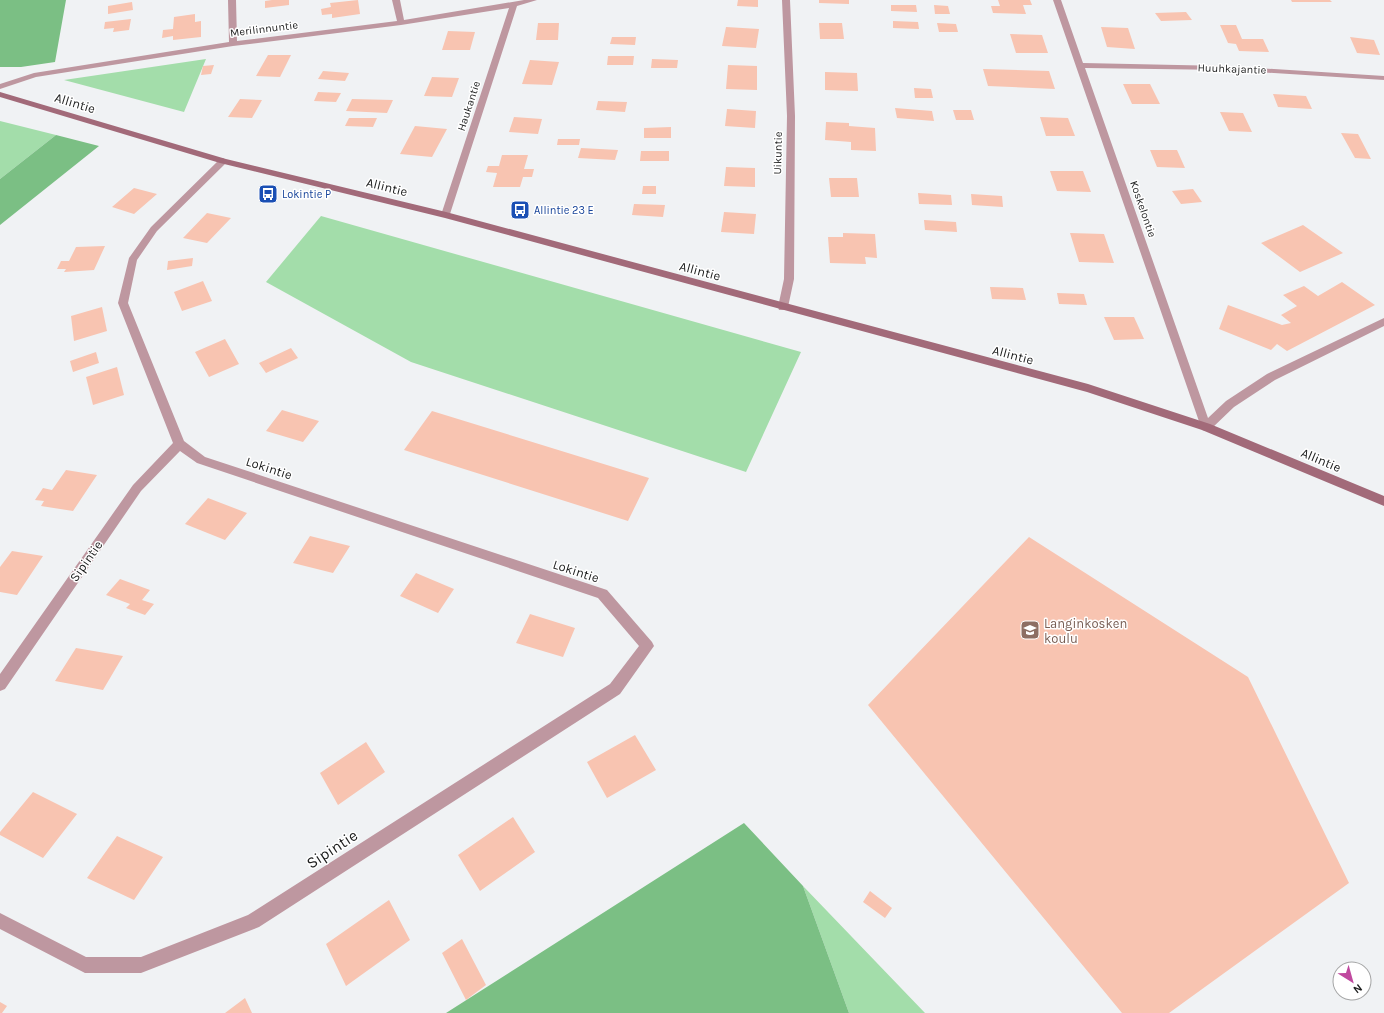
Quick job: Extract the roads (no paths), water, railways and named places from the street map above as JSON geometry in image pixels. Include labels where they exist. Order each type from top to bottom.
[{"type":"street","points":[[232,0],[233,44]]},
{"type":"street","points":[[396,0],[401,23]]},
{"type":"street","name":"Merilinnuntie","points":[[0,87],[34,75],[233,44],[401,23],[514,5],[533,0]]},
{"type":"street","name":"Uikuntie","points":[[783,306],[789,279],[791,116],[786,0]]},
{"type":"street","name":"Koskelontie","points":[[1057,0],[1206,427]]},
{"type":"street","name":"Haukantie","points":[[446,215],[514,5]]},
{"type":"street","name":"Huuhkajantie","points":[[1079,66],[1225,68],[1384,78]]},
{"type":"street","name":"Allintie","points":[[0,94],[223,161],[446,215],[1088,388],[1206,427],[1384,501]]},
{"type":"street","points":[[180,444],[123,303],[132,260],[154,229],[223,161]]},
{"type":"street","points":[[1206,427],[1230,404],[1271,377],[1384,322]]},
{"type":"street","name":"Lokintie","points":[[180,444],[201,460],[602,594],[647,646]]},
{"type":"street","name":"Sipintie","points":[[0,685],[137,488],[180,444]]},
{"type":"street","name":"Sipintie","points":[[0,921],[85,965],[141,965],[253,920],[615,689],[647,646]]},
{"type":"place","name":"Lokintie P","points":[[268,194]]},
{"type":"place","name":"Allintie 23 E","points":[[520,210]]},
{"type":"place","name":"Langinkosken koulu","points":[[1030,630]]}]
